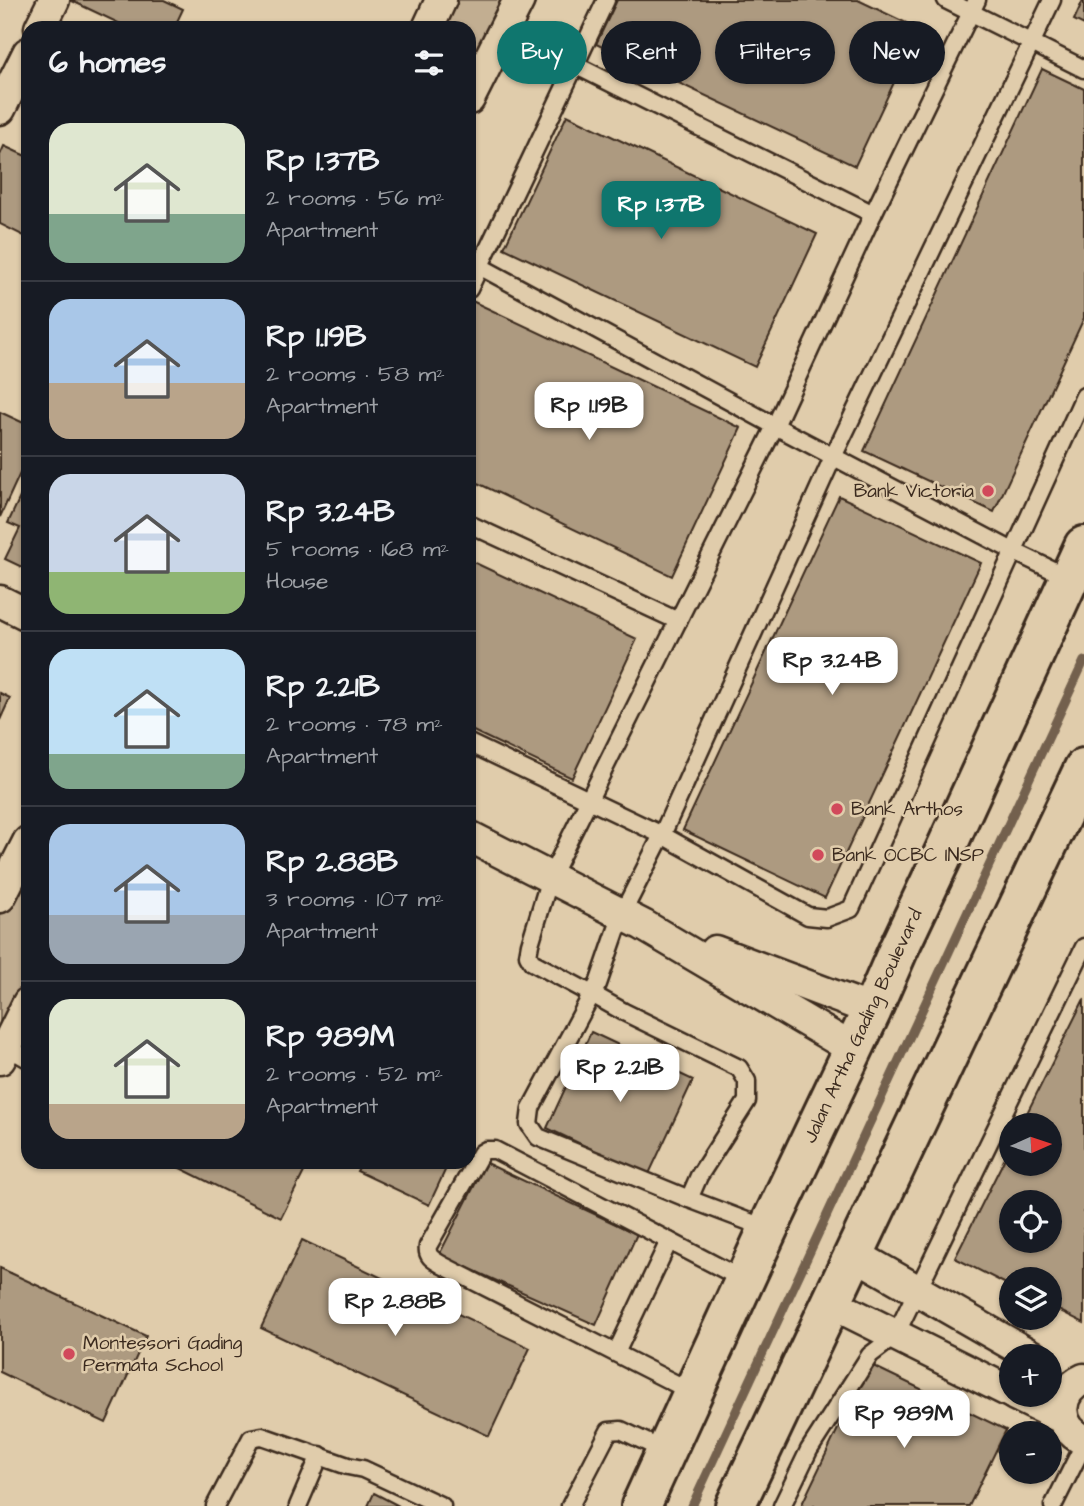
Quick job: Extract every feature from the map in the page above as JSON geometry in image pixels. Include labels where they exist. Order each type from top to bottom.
[{"type":"main road","name":"Jalan Artha Gading Boulevard","points":[[641,1506],[872,1010],[1076,562]]},
{"type":"main road","points":[[735,1506],[1084,768]]},
{"type":"street","points":[[44,21],[54,0]]},
{"type":"street","points":[[431,21],[441,0]]},
{"type":"street","points":[[476,86],[519,0]]},
{"type":"street","points":[[0,109],[21,67]]},
{"type":"street","points":[[0,601],[21,612]]},
{"type":"street","points":[[476,840],[632,919],[853,1049]]},
{"type":"street","points":[[0,897],[21,856]]},
{"type":"street","points":[[632,919],[872,1010]]},
{"type":"street","points":[[11,1055],[21,1024]]},
{"type":"street","points":[[854,1254],[1011,1344]]},
{"type":"street","points":[[831,1303],[999,1387]]},
{"type":"street","points":[[1062,1371],[1081,1380],[1066,1395],[1062,1418],[1069,1431],[1084,1442]]},
{"type":"street","points":[[1040,1407],[1062,1418]]},
{"type":"lane","points":[[587,40],[606,0]]},
{"type":"lane","points":[[946,0],[974,6],[1030,43],[1084,69]]},
{"type":"lane","points":[[768,1229],[538,1138],[529,1124],[531,1108],[632,919],[662,835],[833,457],[1052,0]]},
{"type":"lane","points":[[689,1199],[699,1176],[747,1101],[747,1081],[739,1068],[624,1012],[531,962],[528,955],[530,944],[550,878],[775,426],[974,6]]},
{"type":"lane","points":[[587,71],[873,215]]},
{"type":"lane","points":[[476,276],[566,84]]},
{"type":"lane","points":[[481,267],[1013,551],[1076,562]]},
{"type":"lane","points":[[476,746],[662,835],[808,916],[827,918],[851,909],[1084,396]]},
{"type":"lane","points":[[476,527],[678,621]]},
{"type":"lane","points":[[782,1506],[809,1450],[870,1355],[895,1336],[1084,947]]},
{"type":"lane","points":[[476,1162],[481,1153],[495,1150],[745,1280]]},
{"type":"lane","points":[[472,1169],[428,1246],[429,1256],[694,1393]]},
{"type":"lane","points":[[616,1353],[669,1241]]},
{"type":"lane","points":[[570,1506],[609,1431],[621,1430],[667,1452]]},
{"type":"lane","points":[[215,1506],[251,1438],[262,1436],[363,1469],[442,1506]]},
{"type":"lane","points":[[1053,1506],[1084,1442]]},
{"type":"lane","points":[[298,1506],[320,1455]]},
{"type":"shaded area","points":[[438,0],[520,0],[510,21],[497,21],[497,47],[476,91],[476,21],[428,21]]},
{"type":"shaded area","points":[[21,856],[21,1021],[0,1063],[0,897]]},
{"type":"building","points":[[70,0],[164,0],[183,9],[177,21],[114,21]]},
{"type":"building","points":[[617,0],[858,0],[902,21],[849,21],[849,84],[893,84],[855,166],[681,84],[701,84],[701,21],[607,21]]},
{"type":"building","points":[[1084,0],[1084,25],[1074,20]]},
{"type":"building","points":[[601,34],[601,46],[596,44]]},
{"type":"building","points":[[1042,69],[1084,89],[1084,318],[994,512],[864,451]]},
{"type":"building","points":[[567,115],[817,234],[755,367],[504,248]]},
{"type":"building","points":[[4,146],[21,154],[21,234],[0,224],[0,155]]},
{"type":"building","points":[[476,303],[741,428],[672,576],[476,482]]},
{"type":"building","points":[[0,412],[21,422],[21,471],[0,517]]},
{"type":"building","points":[[21,495],[21,567],[5,559],[20,528],[8,523]]},
{"type":"building","points":[[839,496],[981,563],[825,898],[683,830]]},
{"type":"building","points":[[476,563],[637,639],[572,778],[476,732]]},
{"type":"building","points":[[0,693],[10,698],[0,720]]},
{"type":"building","points":[[1084,999],[1084,1323],[1062,1312],[1062,1267],[999,1267],[999,1280],[955,1258],[999,1170],[999,1176],[1062,1176],[1062,1113],[1027,1113]]},
{"type":"building","points":[[591,1032],[693,1080],[648,1176],[547,1128]]},
{"type":"building","points":[[486,1163],[637,1234],[596,1325],[439,1255]]},
{"type":"building","points":[[182,1169],[306,1169],[281,1218]]},
{"type":"building","points":[[358,1169],[446,1169],[429,1205],[357,1171]]},
{"type":"building","points":[[302,1240],[530,1348],[489,1436],[261,1328]]},
{"type":"building","name":"Montessori Gading Permata School","points":[[0,1268],[146,1336],[106,1423],[0,1372]]},
{"type":"building","points":[[869,1364],[999,1427],[999,1444],[969,1506],[801,1506]]},
{"type":"building","points":[[374,1493],[399,1506],[368,1506]]},
{"type":"waterway","points":[[692,1506],[1084,661]]},
{"type":"place","name":"Bank Victoria","points":[[988,491]]},
{"type":"place","name":"Bank Arthos","points":[[837,809]]},
{"type":"place","name":"Bank OCBC INSP","points":[[818,855]]},
{"type":"place","name":"Montessori Gading Permata School","points":[[69,1354]]}]
